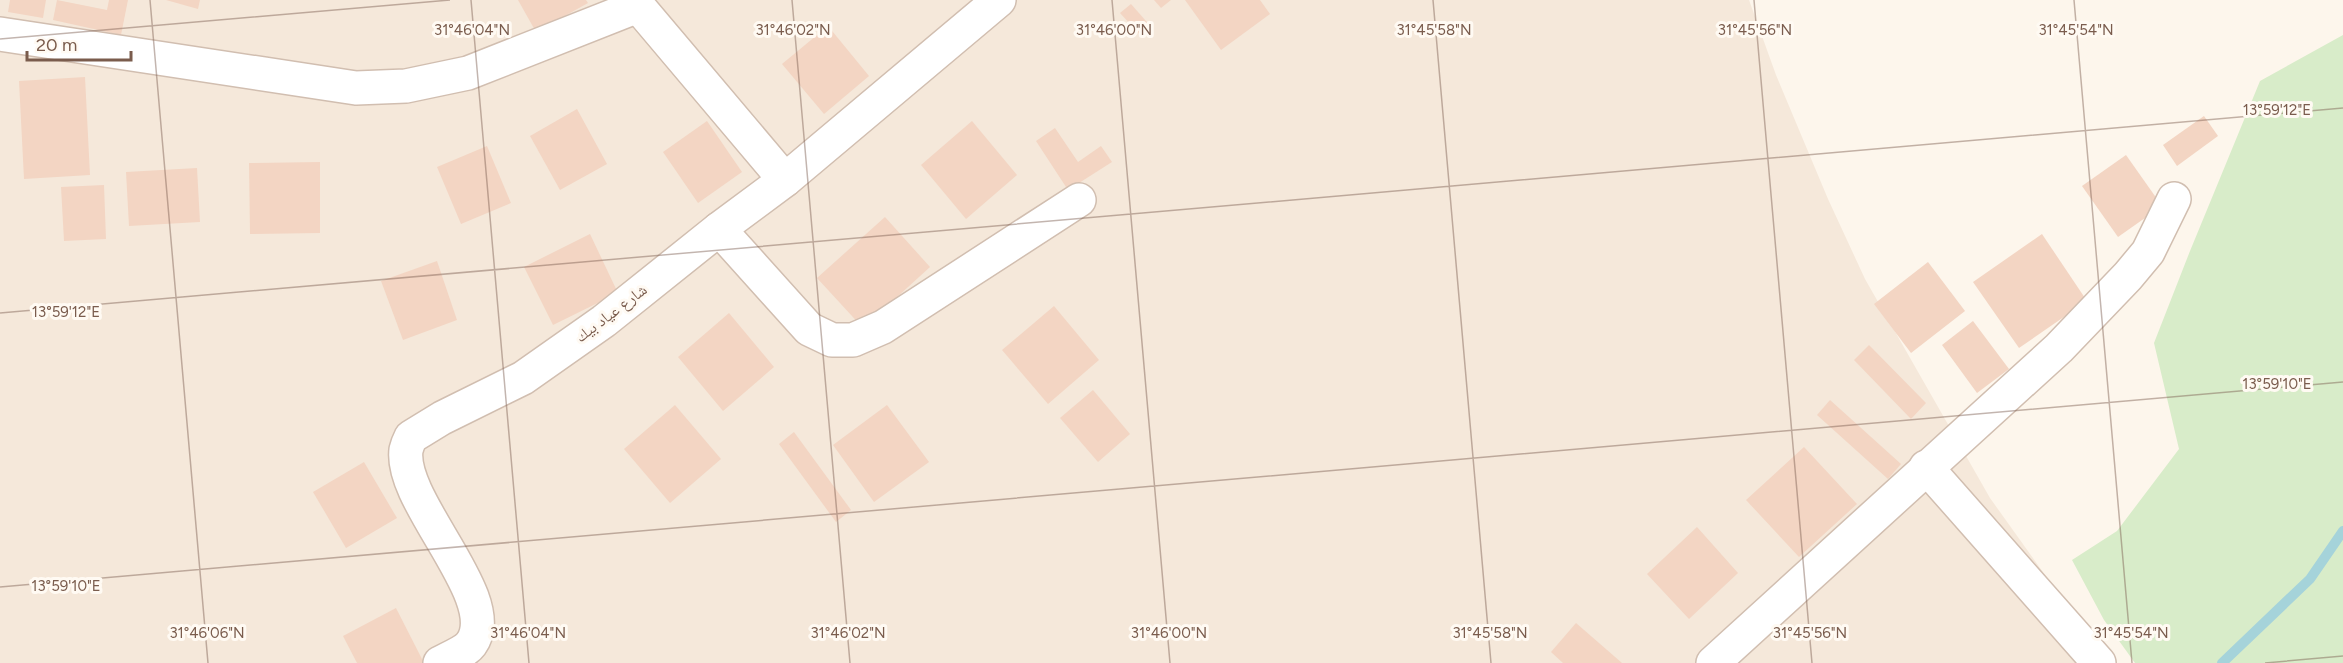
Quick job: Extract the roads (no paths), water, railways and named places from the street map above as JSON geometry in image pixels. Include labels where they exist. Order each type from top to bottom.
[{"type":"street","name":"شارع عياد بيك","points":[[440,663],[470,645],[479,628],[476,606],[468,587],[413,484],[406,451],[411,437],[442,418],[523,378],[603,321],[784,180],[999,0]]},
{"type":"street","points":[[0,34],[356,88],[386,87],[406,86],[468,73],[636,3],[784,180]]},
{"type":"street","points":[[1713,663],[2059,348],[2148,252],[2174,199]]},
{"type":"street","points":[[719,229],[809,329],[832,340],[853,340],[883,327],[1079,200]]},
{"type":"street","points":[[1926,467],[2099,663]]},
{"type":"waterway","points":[[2222,663],[2310,579],[2343,531]]}]
